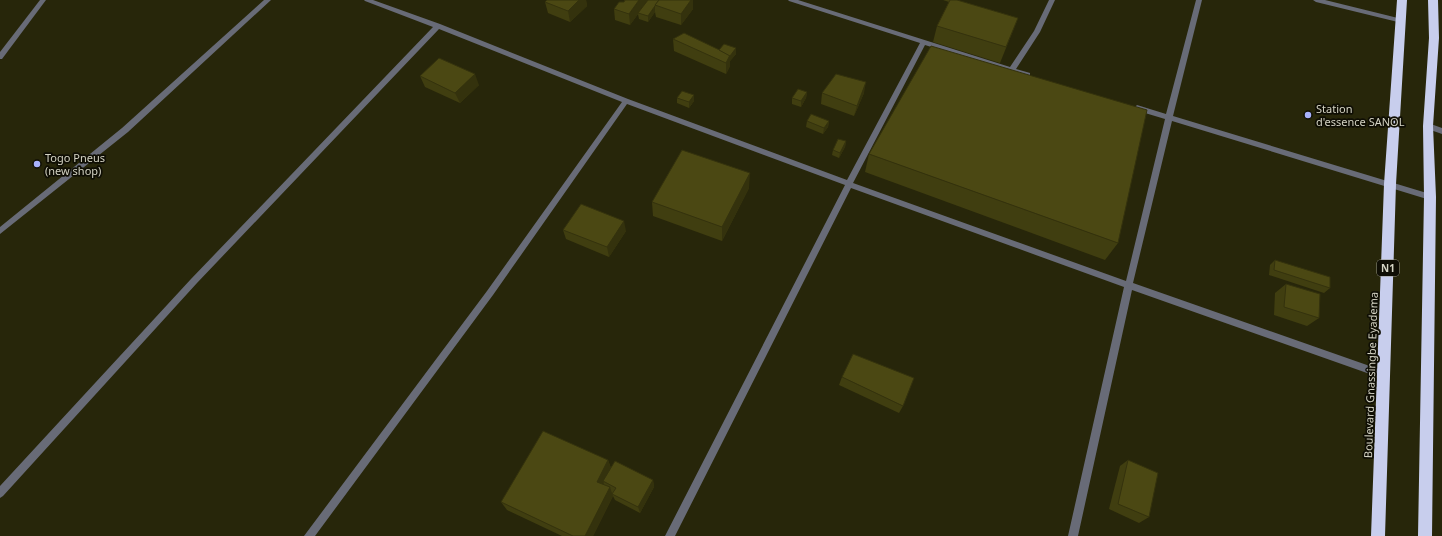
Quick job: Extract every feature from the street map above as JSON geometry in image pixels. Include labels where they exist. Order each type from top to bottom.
[{"type":"highway","name":"Boulevard Gnassingbe Eyadema","points":[[1378,536],[1390,184],[1402,21],[1402,0]]},
{"type":"highway","points":[[1425,536],[1430,197],[1428,126],[1434,38],[1433,0]]},
{"type":"street","points":[[0,56],[43,0]]},
{"type":"street","points":[[0,231],[125,130],[268,0]]},
{"type":"street","points":[[367,0],[438,26],[626,101],[849,184],[1128,285],[1384,375]]},
{"type":"street","points":[[791,0],[805,2],[923,43],[1034,77]]},
{"type":"street","points":[[1012,70],[1037,32],[1052,0]]},
{"type":"street","points":[[1073,536],[1128,285],[1168,118],[1199,0]]},
{"type":"street","points":[[1316,0],[1402,21]]},
{"type":"street","points":[[0,493],[194,281],[438,26]]},
{"type":"street","points":[[670,536],[849,184],[923,43]]},
{"type":"street","points":[[309,536],[490,293],[626,101]]},
{"type":"street","points":[[1131,106],[1430,197]]},
{"type":"street","points":[[1428,126],[1442,130]]},
{"type":"building","points":[[547,0],[579,0],[568,11],[545,2]]},
{"type":"building","points":[[625,0],[639,0],[629,14],[614,9],[619,2],[624,2]]},
{"type":"building","points":[[648,0],[659,0],[648,16],[638,13]]},
{"type":"building","points":[[659,0],[691,0],[681,14],[655,5]]},
{"type":"building","points":[[950,0],[957,0],[1018,18],[1006,47],[937,26]]},
{"type":"building","points":[[684,33],[730,55],[726,63],[673,39]]},
{"type":"building","points":[[724,44],[736,48],[730,56],[719,50]]},
{"type":"building","points":[[931,46],[1147,110],[1118,243],[869,154]]},
{"type":"building","points":[[439,58],[475,74],[455,93],[420,76]]},
{"type":"building","points":[[836,74],[866,82],[857,106],[822,93]]},
{"type":"building","points":[[798,89],[807,92],[801,101],[792,98]]},
{"type":"building","points":[[682,91],[694,95],[689,102],[677,98]]},
{"type":"building","points":[[811,114],[829,121],[824,128],[807,121]]},
{"type":"building","points":[[838,139],[846,141],[840,153],[833,150]]},
{"type":"building","points":[[682,150],[750,173],[722,227],[652,202]]},
{"type":"building","points":[[581,204],[624,221],[607,247],[563,230]]},
{"type":"building","points":[[1275,260],[1330,277],[1330,288],[1274,270]]},
{"type":"building","points":[[1286,284],[1320,294],[1319,318],[1284,307]]},
{"type":"building","points":[[853,354],[914,378],[903,406],[842,377]]},
{"type":"building","points":[[543,431],[608,460],[597,482],[610,487],[585,536],[573,536],[501,502]]},
{"type":"building","points":[[1128,460],[1158,473],[1149,517],[1118,504]]},
{"type":"building","points":[[615,461],[653,480],[638,507],[612,494],[616,488],[603,481]]},
{"type":"place","name":"Station d'essence SANOL","points":[[1308,115]]},
{"type":"place","name":"Togo Pneus (new shop)","points":[[37,164]]}]
